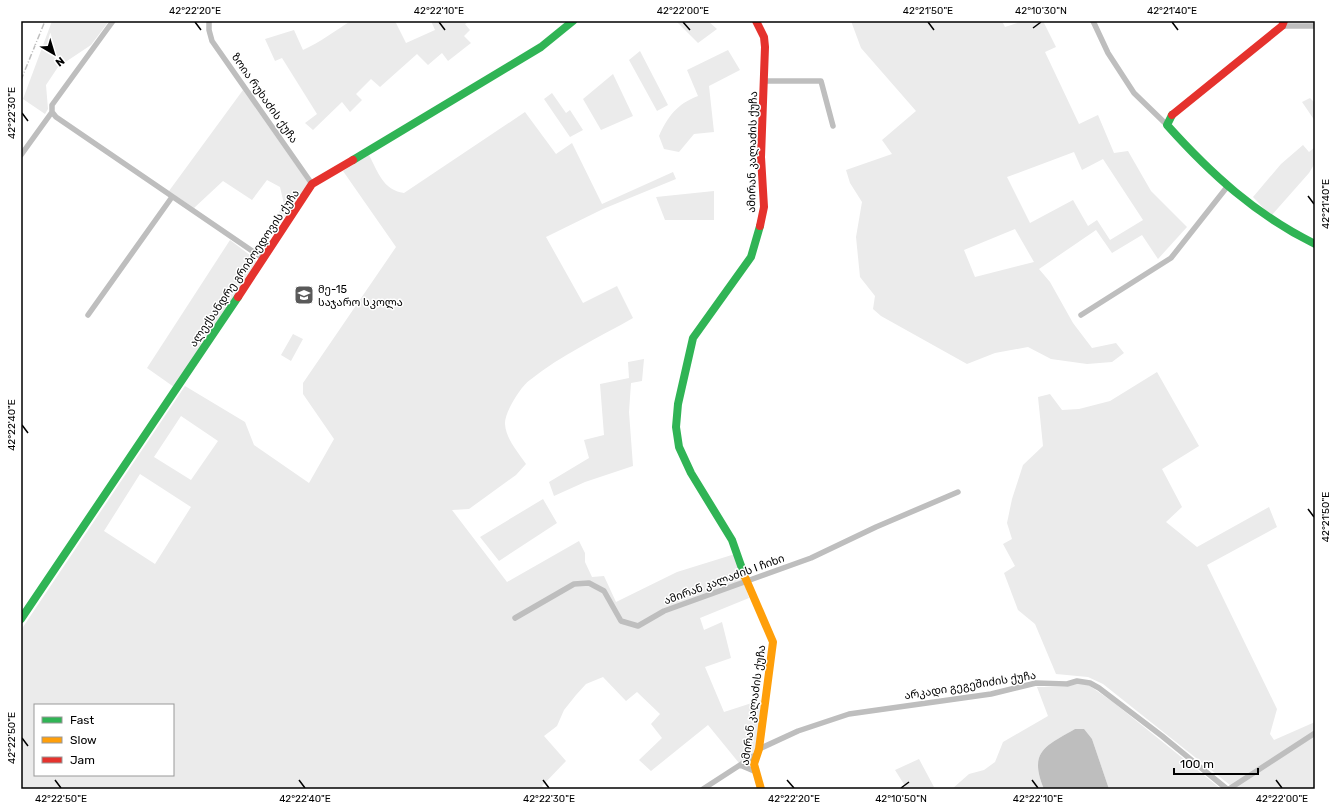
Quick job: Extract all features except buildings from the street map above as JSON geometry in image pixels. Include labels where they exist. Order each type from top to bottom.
[{"type":"street","points":[[21,155],[52,112],[52,105],[113,21]]},
{"type":"street","name":"ზოია რუხაძის ქუჩა","points":[[209,21],[209,30],[212,41],[312,184]]},
{"type":"street","name":"ალექსანდრე გრიბოედოვის ქუჩა","points":[[21,619],[264,259],[312,184],[542,47],[573,21]]},
{"type":"street","name":"ამირან კალაძის ქუჩა","points":[[756,21],[764,37],[761,157],[764,207],[758,238],[751,257],[710,312],[693,338],[678,404],[676,427],[679,447],[690,472],[732,540],[746,580],[773,642],[754,771],[761,789]]},
{"type":"street","points":[[1094,21],[1108,54],[1134,93],[1167,125],[1196,157],[1227,187],[1292,234],[1315,244]]},
{"type":"street","points":[[1167,125],[1173,113],[1182,105],[1283,23],[1315,26]]},
{"type":"street","points":[[764,81],[820,81],[833,126]]},
{"type":"street","points":[[52,112],[56,117],[264,259]]},
{"type":"street","points":[[1081,315],[1171,258],[1227,187]]},
{"type":"street","points":[[88,315],[172,197]]},
{"type":"street","name":"ამირან კალაძის I ჩიხი","points":[[516,618],[574,584],[589,583],[604,591],[621,621],[638,626],[664,611],[746,580],[811,558],[876,527],[958,492]]},
{"type":"street","name":"არკადი გეგეშიძის ქუჩა","points":[[703,789],[757,752],[798,731],[849,714],[991,694],[1036,683],[1067,684],[1078,681],[1090,683],[1099,688],[1228,789]]},
{"type":"street","points":[[1228,789],[1315,733]]},
{"type":"street","points":[[740,765],[754,771]]},
{"type":"shaded area","points":[[52,21],[109,21],[91,45],[58,67],[46,85],[48,109],[45,114],[23,99]]},
{"type":"shaded area","points":[[351,21],[395,21],[406,43],[435,30],[431,21],[470,21],[465,24],[470,30],[464,36],[471,43],[448,61],[442,53],[428,65],[417,54],[380,87],[371,79],[356,94],[362,100],[350,112],[342,102],[313,130],[305,123],[317,114],[282,58],[275,61],[265,39],[294,30],[303,50],[322,40]]},
{"type":"shaded area","points":[[676,21],[708,21],[717,29],[698,43]]},
{"type":"shaded area","points":[[851,21],[1002,21],[1005,27],[1023,21],[1043,21],[1056,47],[1045,52],[1079,124],[1098,115],[1114,153],[1128,151],[1151,191],[1187,227],[1158,259],[1142,235],[1112,253],[1096,230],[1039,269],[1050,282],[1073,323],[1092,348],[1116,343],[1124,353],[1112,362],[1087,364],[1051,359],[1028,347],[995,353],[967,364],[881,316],[873,309],[875,296],[860,277],[856,237],[862,202],[850,183],[846,170],[892,154],[882,140],[916,111],[861,48]],"holes":[[[1074,152],[1082,170],[1103,159],[1143,220],[1110,240],[1097,220],[1088,226],[1073,200],[1030,223],[1007,177]],[[1015,229],[1034,262],[975,277],[964,250]]]},
{"type":"shaded area","points":[[728,50],[740,70],[709,86],[714,132],[694,134],[679,152],[664,149],[659,136],[666,122],[679,107],[698,96],[687,70]]},
{"type":"shaded area","points":[[640,51],[668,105],[657,111],[629,60]]},
{"type":"shaded area","points":[[613,74],[633,116],[601,130],[583,99]]},
{"type":"shaded area","points":[[243,90],[309,184],[287,219],[279,212],[284,204],[280,187],[267,180],[252,200],[223,181],[194,208],[169,191]]},
{"type":"shaded area","points":[[552,93],[566,113],[570,110],[583,130],[570,137],[544,99]]},
{"type":"shaded area","points":[[1310,98],[1315,103],[1315,121],[1302,102]]},
{"type":"shaded area","points":[[525,112],[556,154],[572,143],[602,204],[673,172],[676,179],[603,209],[546,237],[583,303],[617,286],[633,318],[567,355],[526,383],[510,407],[505,419],[505,424],[510,440],[526,464],[516,475],[469,509],[452,510],[507,582],[579,541],[585,553],[585,562],[592,577],[604,576],[616,602],[677,572],[735,554],[749,598],[700,618],[704,630],[722,622],[731,658],[705,667],[724,712],[761,700],[758,737],[755,751],[739,763],[708,725],[651,771],[639,760],[662,738],[651,724],[660,714],[637,692],[626,701],[603,677],[586,684],[564,710],[557,726],[544,736],[566,761],[542,786],[545,789],[21,789],[21,630],[185,386],[245,422],[254,445],[309,483],[334,439],[303,394],[303,383],[396,247],[343,171],[369,155],[378,174],[386,184],[397,191],[404,193]],"holes":[[[181,416],[218,441],[191,480],[154,457]],[[140,474],[191,507],[155,564],[104,531]]]},
{"type":"shaded area","points":[[1303,145],[1309,152],[1315,147],[1315,163],[1309,173],[1271,216],[1253,197],[1281,164]]},
{"type":"shaded area","points":[[714,191],[714,220],[665,220],[656,197]]},
{"type":"shaded area","points":[[230,240],[255,259],[257,264],[174,387],[147,368]]},
{"type":"shaded area","points":[[293,334],[303,339],[291,361],[281,355]]},
{"type":"shaded area","points":[[644,359],[642,381],[631,383],[629,412],[633,466],[585,482],[554,496],[549,482],[589,458],[584,440],[604,435],[600,384],[629,378],[628,362]]},
{"type":"shaded area","points":[[1157,372],[1199,446],[1162,469],[1182,507],[1166,522],[1197,547],[1269,507],[1277,527],[1207,565],[1277,709],[1270,734],[1274,740],[1315,722],[1315,789],[1235,789],[1103,684],[1088,677],[1056,674],[1035,624],[1018,610],[1004,573],[1015,566],[1003,544],[1012,539],[1007,523],[1012,499],[1023,465],[1043,446],[1038,397],[1050,394],[1062,410],[1079,409],[1110,401]]},
{"type":"shaded area","points":[[543,499],[557,523],[499,561],[480,537]]},
{"type":"shaded area","points":[[1079,683],[1087,684],[1113,702],[1221,789],[1109,789],[1092,739],[1075,729],[1048,745],[1039,758],[1038,766],[1044,789],[952,789],[969,774],[984,770],[995,762],[1003,742],[1048,716],[1037,687],[1065,687]]},
{"type":"shaded area","points":[[1075,729],[1084,729],[1092,739],[1109,789],[1044,789],[1038,766],[1039,758],[1048,745]]},
{"type":"shaded area","points":[[919,759],[934,787],[930,789],[907,789],[895,770]]},
{"type":"railway","points":[[21,80],[45,21]]},
{"type":"traffic: fast","points":[[353,160],[541,47],[573,21]]},
{"type":"traffic: fast","points":[[1172,115],[1167,125],[1218,177],[1254,207],[1294,233],[1315,244]]},
{"type":"traffic: fast","points":[[745,577],[732,540],[691,473],[679,447],[676,427],[678,404],[693,338],[751,257],[760,226]]},
{"type":"traffic: fast","points":[[21,619],[238,297]]},
{"type":"traffic: slow","points":[[745,577],[773,642],[759,749],[754,764],[761,789]]},
{"type":"traffic: jam","points":[[756,21],[764,37],[765,47],[761,157],[764,207],[760,226]]},
{"type":"traffic: jam","points":[[1172,115],[1282,26],[1284,21]]},
{"type":"traffic: jam","points":[[238,297],[312,184],[353,160]]},
{"type":"place","name":"მე-15 საჯარო სკოლა","points":[[304,295]]}]
